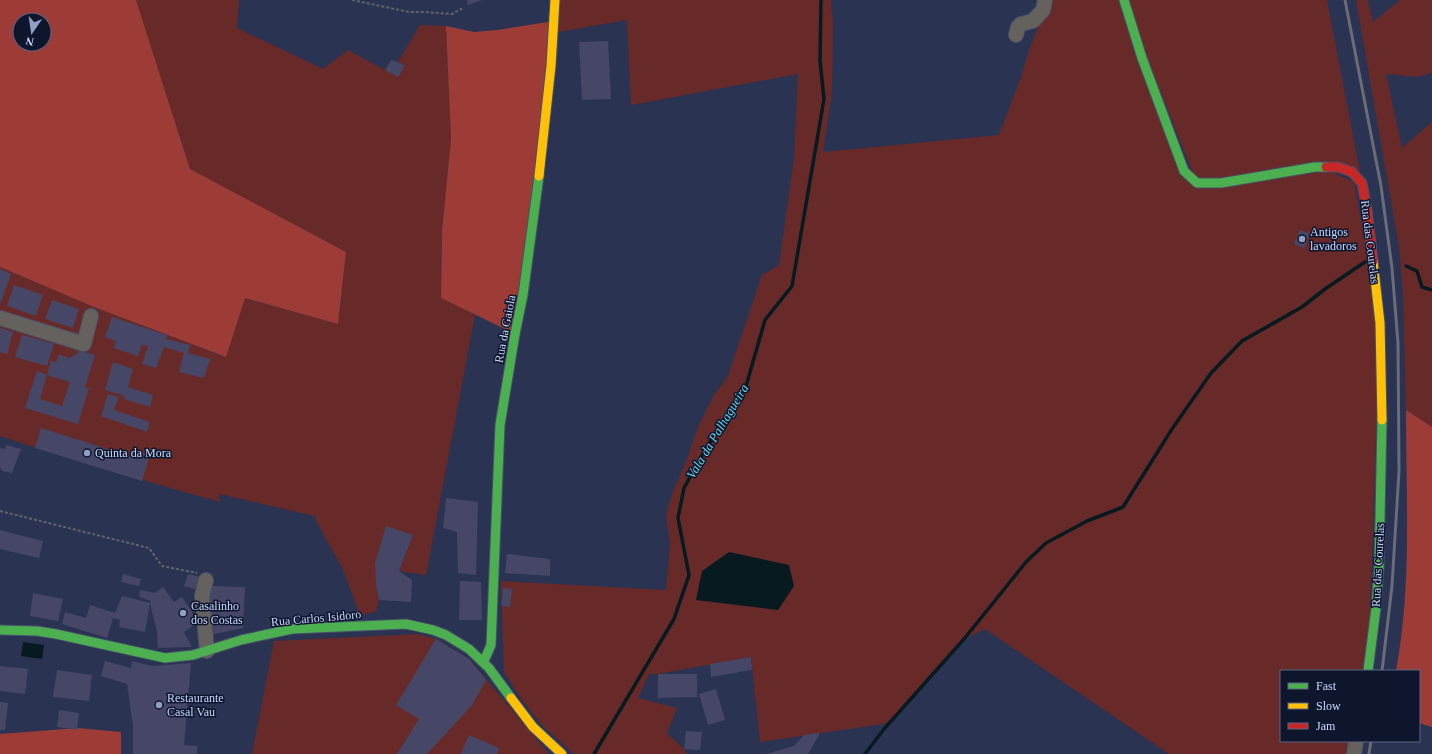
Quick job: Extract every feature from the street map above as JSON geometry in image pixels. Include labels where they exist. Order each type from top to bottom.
[{"type":"street","name":"Rua da Gaiola","points":[[484,661],[491,645],[500,425],[515,334],[524,295],[551,66],[555,0]]},
{"type":"street","points":[[1016,35],[1018,27],[1021,24],[1033,21],[1043,10],[1045,0]]},
{"type":"street","name":"Rua das Courelas","points":[[1124,0],[1151,85],[1184,171],[1197,183],[1221,183],[1315,167],[1338,167],[1352,172],[1362,183],[1367,210],[1380,323],[1382,397],[1379,567],[1376,608],[1368,670]]},
{"type":"street","points":[[0,318],[84,344],[91,316]]},
{"type":"street","points":[[206,580],[202,596],[206,651]]},
{"type":"street","name":"Rua Carlos Isidoro","points":[[0,630],[37,631],[56,634],[165,658],[192,655],[246,638],[292,630],[406,624],[420,626],[440,632],[463,645],[484,661],[525,717],[538,732],[562,754]]},
{"type":"street","points":[[1354,754],[1356,742]]},
{"type":"path","points":[[352,0],[409,12],[452,14],[463,8]]},
{"type":"path","points":[[0,511],[149,548],[162,566],[187,572],[202,573],[206,580]]},
{"type":"shaded area","points":[[0,0],[136,0],[190,169],[346,252],[338,324],[245,298],[226,357],[94,307],[0,267]]},
{"type":"shaded area","points":[[136,0],[239,0],[237,28],[323,69],[348,50],[398,77],[405,66],[398,62],[420,25],[446,26],[451,139],[442,231],[441,297],[475,315],[426,575],[399,571],[413,535],[386,527],[376,585],[379,600],[376,612],[360,615],[342,567],[316,521],[315,516],[219,494],[220,501],[217,501],[108,470],[0,436],[0,267],[94,307],[225,357],[244,298],[338,324],[346,252],[190,169]]},
{"type":"shaded area","points":[[555,0],[831,0],[833,26],[832,91],[823,152],[999,135],[1021,77],[1029,50],[1049,0],[1120,0],[1182,178],[1328,170],[1354,182],[1380,323],[1368,670],[1280,670],[1280,742],[1356,742],[1354,754],[1169,754],[985,629],[964,639],[890,723],[760,742],[751,657],[658,674],[649,674],[638,698],[677,708],[667,733],[684,749],[687,754],[574,754],[543,726],[522,700],[504,672],[501,581],[666,590],[670,544],[666,515],[672,494],[686,462],[698,427],[714,395],[728,376],[762,275],[779,265],[794,158],[798,74],[631,105],[627,20],[553,33]]},
{"type":"shaded area","points":[[1124,0],[1327,0],[1362,183],[1352,172],[1197,183]]},
{"type":"shaded area","points":[[1356,0],[1368,0],[1373,22],[1400,0],[1432,0],[1432,72],[1427,75],[1415,77],[1386,74],[1402,148],[1432,122],[1432,427],[1406,410],[1403,293],[1399,247]]},
{"type":"shaded area","points":[[554,21],[515,334],[441,298],[442,231],[451,139],[446,26],[474,32]]},
{"type":"shaded area","points":[[1406,410],[1432,427],[1432,727],[1420,723],[1420,670],[1396,670],[1404,606],[1407,508]]},
{"type":"shaded area","points":[[418,634],[436,639],[469,659],[549,754],[252,754],[274,641]]},
{"type":"shaded area","points":[[78,728],[121,732],[121,754],[0,754],[0,734]]},
{"type":"water","points":[[729,552],[789,565],[794,586],[778,610],[696,600],[702,571]]},
{"type":"water","points":[[23,642],[44,645],[42,659],[21,656]]},
{"type":"building","points":[[467,0],[482,0],[468,5]]},
{"type":"building","points":[[608,41],[611,99],[582,100],[579,42]]},
{"type":"building","points":[[391,60],[405,66],[398,77],[385,70]]},
{"type":"building","name":"Antigos lavadoros","points":[[1300,230],[1310,234],[1304,248],[1294,244]]},
{"type":"building","points":[[0,269],[11,274],[0,305]]},
{"type":"building","points":[[14,285],[43,295],[36,316],[7,306]]},
{"type":"building","points":[[52,300],[79,309],[73,328],[45,319]]},
{"type":"building","points":[[112,317],[167,335],[166,339],[190,345],[188,353],[210,359],[204,378],[179,372],[184,353],[164,347],[156,368],[142,364],[148,346],[142,345],[138,356],[114,348],[116,341],[105,337]]},
{"type":"building","points":[[0,328],[13,332],[7,354],[0,352]]},
{"type":"building","points":[[22,335],[54,344],[47,366],[15,357]]},
{"type":"building","points":[[79,350],[95,355],[85,387],[89,388],[78,424],[25,408],[37,371],[47,375],[51,361],[56,362],[59,354],[69,358],[78,353]],"holes":[[[47,375],[70,382],[62,406],[40,399]]]},
{"type":"building","points":[[113,362],[133,369],[128,387],[153,395],[150,407],[124,399],[125,396],[105,390]]},
{"type":"building","points":[[108,394],[119,397],[114,410],[150,422],[147,432],[101,416]]},
{"type":"building","name":"Quinta da Mora","points":[[41,428],[136,458],[138,452],[150,455],[142,481],[35,448]]},
{"type":"building","points":[[6,445],[21,449],[12,473],[2,471],[0,467],[0,448],[5,449]]},
{"type":"building","points":[[446,498],[478,502],[476,575],[458,573],[457,532],[443,528]]},
{"type":"building","points":[[386,526],[413,535],[399,571],[412,580],[411,602],[379,600],[376,585],[375,563]]},
{"type":"building","points":[[0,530],[43,541],[39,558],[0,549]]},
{"type":"building","points":[[507,554],[550,559],[550,576],[505,573]]},
{"type":"building","points":[[123,574],[141,579],[139,586],[121,582]]},
{"type":"building","points":[[188,574],[201,577],[198,590],[184,586]]},
{"type":"building","points":[[460,581],[481,582],[482,620],[459,620]]},
{"type":"building","points":[[212,586],[245,587],[243,628],[210,635],[207,601]]},
{"type":"building","points":[[163,587],[174,602],[182,597],[199,622],[184,632],[192,647],[158,648],[157,632],[150,603],[151,601],[139,597],[140,590],[155,593]]},
{"type":"building","points":[[503,588],[512,589],[510,607],[501,606]]},
{"type":"building","points":[[33,593],[63,599],[58,621],[30,616]]},
{"type":"building","points":[[122,596],[150,603],[145,632],[119,627],[120,620],[113,618],[107,638],[62,624],[65,612],[86,618],[90,605],[115,613]]},
{"type":"building","points":[[436,639],[469,659],[486,680],[472,705],[427,754],[397,754],[419,719],[396,705]]},
{"type":"building","points":[[751,657],[752,670],[711,677],[710,664]]},
{"type":"building","name":"Restaurante Casal Vau","points":[[105,661],[131,668],[132,661],[152,666],[191,663],[184,745],[197,746],[197,754],[133,754],[133,726],[127,684],[101,676]]},
{"type":"building","points":[[0,666],[28,669],[25,694],[0,691]]},
{"type":"building","points":[[57,670],[92,675],[89,701],[53,697]]},
{"type":"building","points":[[658,674],[697,674],[697,697],[658,698]]},
{"type":"building","points":[[716,689],[725,720],[708,725],[699,694]]},
{"type":"building","points":[[0,702],[8,703],[5,730],[0,730]]},
{"type":"building","points":[[59,710],[79,713],[77,730],[57,727]]},
{"type":"building","points":[[686,731],[702,732],[700,750],[684,749]]},
{"type":"building","points":[[820,733],[808,754],[766,754],[794,746],[804,735]]},
{"type":"building","points":[[469,735],[499,748],[497,754],[461,754]]},
{"type":"waterway","name":"Vala da Palhagueira","points":[[594,754],[674,619],[689,575],[678,518],[684,488],[705,450],[746,386],[765,320],[792,286],[824,99],[820,61],[821,0]]},
{"type":"waterway","points":[[865,754],[884,729],[964,639],[1026,562],[1046,543],[1087,521],[1123,507],[1172,429],[1211,373],[1242,341],[1302,307],[1325,289],[1365,262]]},
{"type":"waterway","points":[[1406,266],[1417,271],[1422,287],[1432,290]]},
{"type":"railway","points":[[1345,0],[1381,186],[1392,268],[1398,343],[1399,471],[1392,586],[1382,670]]},
{"type":"railway","points":[[1369,754],[1371,742]]},
{"type":"traffic: fast","points":[[1124,0],[1142,58],[1184,171],[1197,183],[1221,183],[1315,167],[1326,167]]},
{"type":"traffic: fast","points":[[484,661],[491,645],[500,425],[523,295],[539,176]]},
{"type":"traffic: fast","points":[[1368,670],[1376,608],[1379,567],[1382,420]]},
{"type":"traffic: fast","points":[[0,630],[37,631],[56,634],[165,658],[193,655],[241,640],[292,629],[406,624],[433,630],[446,635],[469,649],[489,668],[511,698]]},
{"type":"traffic: slow","points":[[539,176],[551,66],[555,0]]},
{"type":"traffic: slow","points":[[1373,261],[1380,323],[1382,420]]},
{"type":"traffic: slow","points":[[511,698],[533,727],[562,754]]},
{"type":"traffic: jam","points":[[1326,167],[1338,167],[1352,172],[1362,183],[1373,261]]},
{"type":"place","name":"Antigos lavadoros","points":[[1302,239]]},
{"type":"place","name":"Quinta da Mora","points":[[87,453]]},
{"type":"place","name":"Casalinho dos Costas","points":[[183,613]]},
{"type":"place","name":"Restaurante Casal Vau","points":[[159,705]]}]
